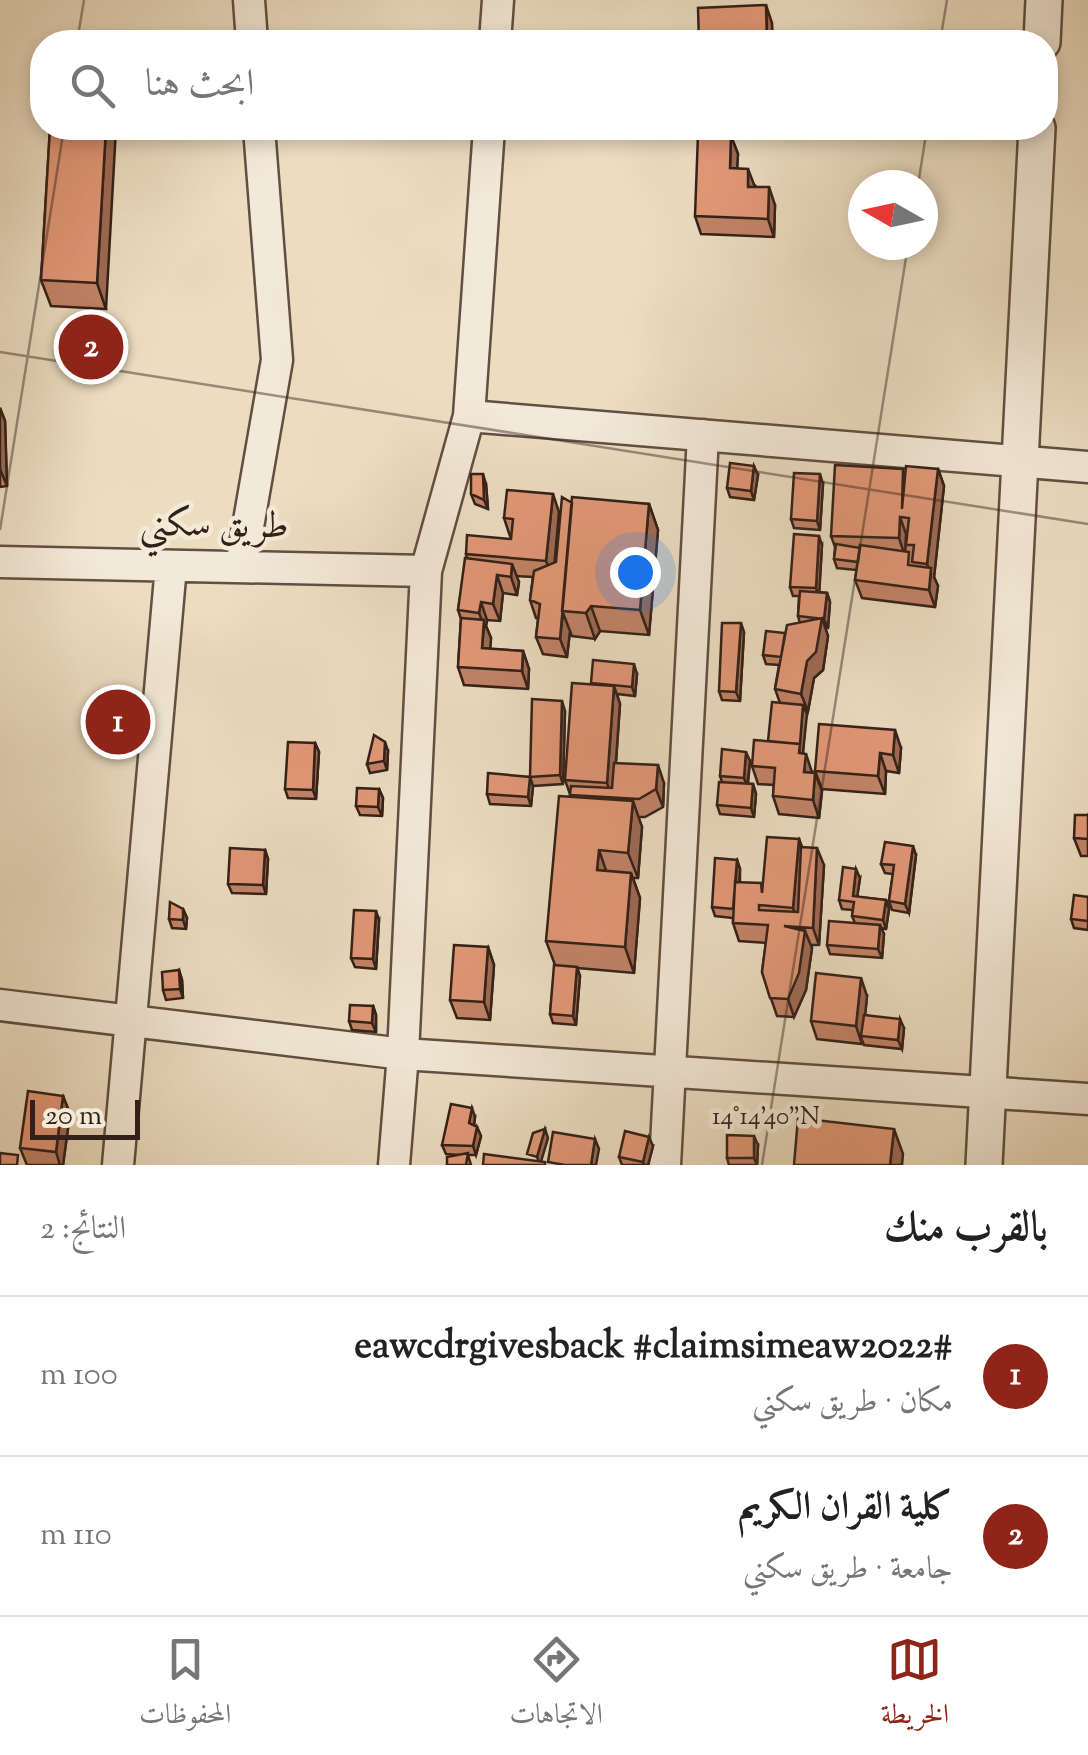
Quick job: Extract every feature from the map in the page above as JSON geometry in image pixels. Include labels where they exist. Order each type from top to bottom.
[{"type":"street","points":[[249,0],[251,30]]},
{"type":"street","points":[[496,30],[498,0]]},
{"type":"street","points":[[1043,30],[1044,0]]},
{"type":"street","points":[[241,567],[277,360],[260,140]]},
{"type":"street","points":[[394,1165],[403,1054],[426,571],[469,416],[488,140]]},
{"type":"street","points":[[984,1165],[1037,140]]},
{"type":"street","points":[[469,416],[1088,467]]},
{"type":"street","points":[[665,1165],[703,436]]},
{"type":"street","name":"طريق سكني","points":[[0,562],[426,571]]},
{"type":"street","points":[[118,1165],[171,566]]},
{"type":"street","points":[[0,1006],[403,1054],[1088,1098]]},
{"type":"building","points":[[766,5],[767,30],[699,30],[698,8]]},
{"type":"building","points":[[49,140],[105,140],[97,283],[41,280]]},
{"type":"building","points":[[698,140],[731,140],[730,168],[748,169],[748,187],[769,187],[768,219],[695,216]]},
{"type":"building","points":[[730,463],[754,466],[751,491],[727,488]]},
{"type":"building","points":[[835,465],[903,469],[902,509],[906,466],[938,469],[927,564],[912,562],[914,545],[906,545],[909,518],[900,517],[899,538],[831,536]]},
{"type":"building","points":[[794,473],[820,474],[817,521],[791,519]]},
{"type":"building","points":[[471,474],[483,474],[484,500],[471,494]]},
{"type":"building","points":[[507,490],[553,494],[546,561],[466,554],[467,535],[511,539],[513,519],[504,518]]},
{"type":"building","points":[[562,497],[572,503],[560,639],[536,637],[540,604],[530,600],[534,571],[556,562]]},
{"type":"building","points":[[572,497],[649,504],[640,610],[591,606],[586,613],[562,611]]},
{"type":"building","points":[[794,534],[819,536],[816,588],[790,587]]},
{"type":"building","points":[[836,544],[860,548],[858,562],[834,559]]},
{"type":"building","points":[[860,545],[909,552],[908,565],[931,568],[929,590],[855,580]]},
{"type":"building","points":[[465,558],[512,564],[511,577],[497,575],[493,604],[481,602],[479,613],[458,610]]},
{"type":"building","points":[[800,591],[827,593],[824,619],[798,616]]},
{"type":"building","points":[[461,618],[484,620],[482,648],[523,651],[522,671],[458,667]]},
{"type":"building","points":[[822,618],[816,652],[807,661],[801,694],[775,689],[787,625]]},
{"type":"building","points":[[722,623],[741,623],[736,692],[719,691]]},
{"type":"building","points":[[766,631],[785,633],[781,657],[763,655]]},
{"type":"building","points":[[593,660],[634,664],[632,687],[591,683]]},
{"type":"building","points":[[572,683],[614,686],[607,783],[565,780]]},
{"type":"building","points":[[103,692],[128,693],[125,734],[101,733]]},
{"type":"building","points":[[532,699],[562,701],[560,775],[530,777]]},
{"type":"building","points":[[772,702],[803,705],[800,744],[768,741]]},
{"type":"building","points":[[819,724],[895,730],[893,755],[880,753],[878,776],[815,771]]},
{"type":"building","points":[[374,735],[385,742],[384,761],[367,764]]},
{"type":"building","points":[[754,740],[800,744],[799,753],[806,754],[804,772],[815,773],[813,800],[773,796],[775,768],[752,766]]},
{"type":"building","points":[[288,742],[315,743],[313,790],[285,789]]},
{"type":"building","points":[[722,749],[746,752],[744,778],[720,776]]},
{"type":"building","points":[[614,763],[658,765],[656,789],[639,799],[570,795],[571,786],[612,788]]},
{"type":"building","points":[[488,773],[530,777],[528,797],[487,794]]},
{"type":"building","points":[[719,782],[753,784],[751,808],[717,805]]},
{"type":"building","points":[[357,788],[379,789],[378,807],[356,806]]},
{"type":"building","points":[[559,796],[633,801],[628,853],[599,850],[597,870],[631,873],[625,947],[546,941]]},
{"type":"building","points":[[1075,815],[1088,815],[1088,839],[1074,838]]},
{"type":"building","points":[[767,837],[799,839],[793,908],[759,905],[759,910],[798,912],[801,847],[817,848],[813,928],[784,926],[805,931],[799,973],[788,999],[770,998],[762,972],[768,925],[733,923],[735,882],[761,883],[762,893]]},
{"type":"building","points":[[885,842],[913,846],[905,904],[889,901],[894,865],[881,864]]},
{"type":"building","points":[[230,848],[265,850],[263,885],[228,884]]},
{"type":"building","points":[[715,858],[737,860],[733,909],[712,907]]},
{"type":"building","points":[[843,867],[856,869],[853,896],[886,900],[883,920],[852,916],[854,902],[839,900]]},
{"type":"building","points":[[1074,895],[1088,897],[1088,921],[1071,919]]},
{"type":"building","points":[[170,902],[183,909],[183,920],[169,919]]},
{"type":"building","points":[[354,910],[376,911],[373,959],[351,958]]},
{"type":"building","points":[[829,921],[880,925],[878,949],[827,945]]},
{"type":"building","points":[[454,945],[488,947],[484,1002],[450,1000]]},
{"type":"building","points":[[554,965],[577,967],[573,1016],[550,1014]]},
{"type":"building","points":[[179,970],[180,989],[163,990],[162,972]]},
{"type":"building","points":[[816,973],[861,978],[856,1026],[811,1021]]},
{"type":"building","points":[[350,1005],[373,1006],[372,1023],[349,1021]]},
{"type":"building","points":[[864,1015],[900,1019],[898,1040],[861,1036]]},
{"type":"building","points":[[28,1091],[63,1096],[56,1152],[20,1148]]},
{"type":"building","points":[[451,1104],[472,1108],[469,1123],[477,1127],[473,1146],[442,1145]]},
{"type":"building","points":[[798,1118],[894,1129],[890,1165],[794,1165]]},
{"type":"building","points":[[545,1129],[537,1157],[527,1154],[533,1133]]},
{"type":"building","points":[[625,1131],[649,1137],[643,1162],[619,1157]]},
{"type":"building","points":[[553,1132],[595,1139],[591,1165],[548,1162]]},
{"type":"building","points":[[727,1135],[754,1136],[754,1158],[727,1158]]},
{"type":"building","points":[[0,1153],[18,1155],[17,1165],[0,1165]]},
{"type":"building","points":[[468,1153],[466,1165],[447,1165],[447,1157]]},
{"type":"building","points":[[484,1154],[545,1162],[545,1165],[483,1165]]},
{"type":"place","name":"كلية القران الكريم","points":[[91,347]]},
{"type":"place","name":"#eawcdrgivesback #claimsimeaw2022","points":[[118,722]]}]
